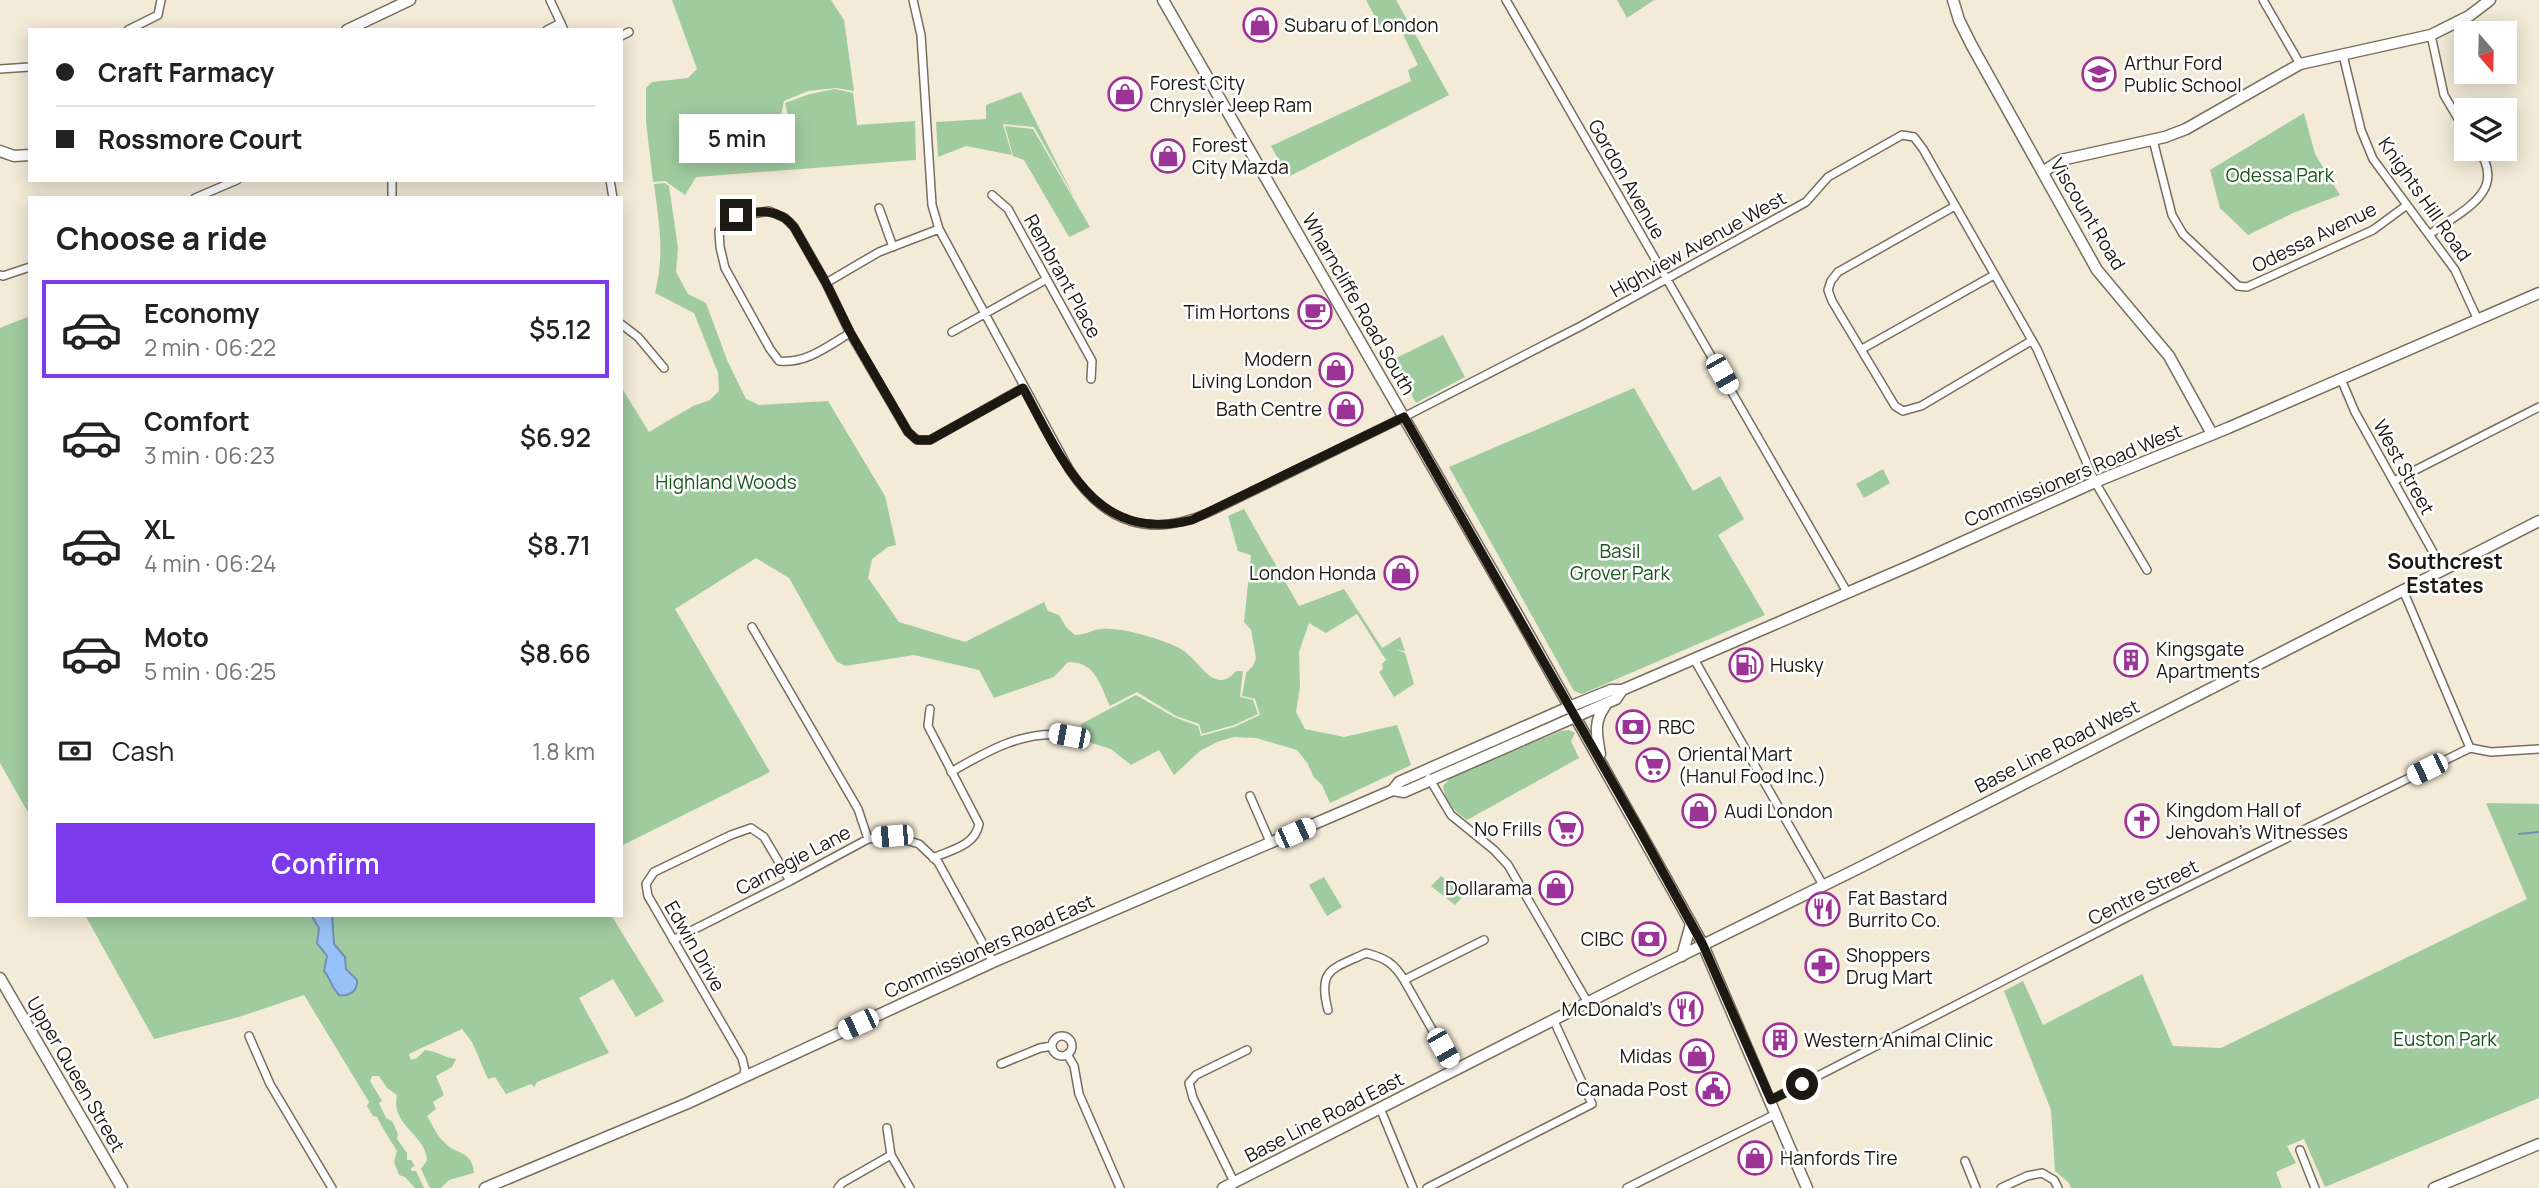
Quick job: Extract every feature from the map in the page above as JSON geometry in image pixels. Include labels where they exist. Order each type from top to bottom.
[{"type":"main road","points":[[351,28],[410,0]]},
{"type":"main road","name":"Wharncliffe Road South","points":[[1164,0],[1703,945],[1807,1188]]},
{"type":"main road","name":"Viscount Road","points":[[1953,0],[1972,46],[2097,270],[2169,356],[2212,434]]},
{"type":"main road","points":[[2043,172],[2061,160],[2153,140],[2186,129],[2300,64],[2431,35],[2469,16],[2490,0]]},
{"type":"main road","points":[[0,151],[14,156],[28,155]]},
{"type":"main road","name":"Commissioners Road West","points":[[1569,707],[1611,690],[1622,690],[2095,482],[2539,293]]},
{"type":"main road","name":"Base Line Road West","points":[[1703,945],[2539,521]]},
{"type":"main road","name":"Commissioners Road West","points":[[1575,718],[1616,699],[1622,690]]},
{"type":"main road","points":[[1602,765],[1595,729],[1600,712],[1606,704]]},
{"type":"main road","name":"Commissioners Road East","points":[[485,1188],[688,1103],[993,961],[1271,844],[1393,790],[1399,782],[1569,707]]},
{"type":"main road","name":"Commissioners Road East","points":[[1393,790],[1404,792],[1575,718]]},
{"type":"main road","points":[[1682,956],[1691,923]]},
{"type":"main road","name":"Base Line Road East","points":[[1223,1188],[1703,945]]},
{"type":"main road","name":"Upper Queen Street","points":[[0,978],[122,1188]]},
{"type":"main road","points":[[2434,1188],[2539,1144]]},
{"type":"street","points":[[132,28],[158,15],[161,0]]},
{"type":"street","points":[[550,0],[562,26]]},
{"type":"street","name":"Highview Avenue West","points":[[913,0],[921,35],[932,205],[939,229],[1069,469],[1090,497],[1117,516],[1150,525],[1171,526],[1192,520],[1404,417],[1667,279],[1806,202],[1828,177],[1902,135],[1913,137],[1923,149],[2037,349],[2095,482],[2147,570]]},
{"type":"street","name":"Gordon Avenue","points":[[1506,0],[1847,592]]},
{"type":"street","points":[[2263,0],[2300,64]]},
{"type":"street","points":[[2431,35],[2444,96],[2454,112]]},
{"type":"street","name":"Knights Hill Road","points":[[2343,55],[2361,130],[2373,159],[2455,270],[2477,318]]},
{"type":"street","points":[[0,69],[28,67]]},
{"type":"street","name":"Odessa Avenue","points":[[2153,140],[2172,215],[2183,234],[2238,286],[2247,286],[2373,230],[2407,205]]},
{"type":"street","points":[[2429,235],[2481,195],[2488,184],[2490,171],[2485,161]]},
{"type":"street","points":[[200,196],[232,182]]},
{"type":"street","name":"Rembrant Place","points":[[992,195],[1008,208],[1092,361],[1091,379]]},
{"type":"street","points":[[1955,206],[1838,272],[1828,290],[1832,301],[1895,406],[1903,411],[1911,411],[2031,341]]},
{"type":"street","points":[[879,208],[893,247]]},
{"type":"street","points":[[850,332],[805,359],[792,363],[779,361],[725,268],[719,231],[723,223],[728,218],[745,213],[769,211],[777,213],[794,227],[850,332],[908,432],[917,440],[930,440],[1023,388]]},
{"type":"street","points":[[826,283],[879,252],[939,229]]},
{"type":"street","points":[[0,275],[28,268]]},
{"type":"street","points":[[1862,349],[1994,275]]},
{"type":"street","points":[[952,332],[1047,279]]},
{"type":"street","points":[[623,326],[638,337],[664,368]]},
{"type":"street","name":"West Street","points":[[2341,379],[2355,412],[2443,570]]},
{"type":"street","points":[[2394,481],[2539,407]]},
{"type":"street","points":[[2403,590],[2470,748],[2491,752],[2539,749]]},
{"type":"street","points":[[752,627],[858,809],[868,839]]},
{"type":"street","points":[[1693,659],[1824,885]]},
{"type":"street","points":[[930,709],[928,726],[979,824],[977,835],[969,842],[933,858]]},
{"type":"street","points":[[951,772],[980,755],[1021,739],[1050,732],[1069,736]]},
{"type":"street","name":"Centre Street","points":[[1771,1100],[2158,902],[2470,748]]},
{"type":"street","points":[[1425,771],[1451,815],[1508,865],[1588,1003]]},
{"type":"street","points":[[1250,796],[1271,844]]},
{"type":"street","name":"Edwin Drive","points":[[743,1077],[745,1070],[742,1058],[648,896],[646,884],[654,872],[665,866],[751,828],[764,837],[790,881]]},
{"type":"street","name":"Carnegie Lane","points":[[673,940],[868,839],[892,836],[919,845],[937,862],[993,961]]},
{"type":"street","points":[[1405,980],[1484,940]]},
{"type":"street","points":[[1328,1010],[1324,993],[1329,971],[1366,953],[1386,958],[1405,980],[1455,1070]]},
{"type":"street","points":[[1427,1188],[1592,1104],[1553,1021]]},
{"type":"street","points":[[249,1037],[270,1084],[331,1188]]},
{"type":"street","points":[[1052,1046],[1057,1037],[1067,1037],[1072,1045],[1067,1054]]},
{"type":"street","points":[[1052,1046],[1058,1055],[1067,1054]]},
{"type":"street","points":[[1001,1064],[1040,1048],[1052,1046]]},
{"type":"street","points":[[1234,1182],[1193,1097],[1189,1083],[1196,1075],[1247,1051]]},
{"type":"street","points":[[1067,1054],[1074,1066],[1079,1094],[1120,1188]]},
{"type":"street","points":[[1380,1108],[1413,1188]]},
{"type":"street","points":[[1627,1188],[1776,1114]]},
{"type":"street","points":[[887,1128],[891,1155],[910,1188]]},
{"type":"street","points":[[2300,1150],[2315,1188]]},
{"type":"street","points":[[838,1188],[842,1182],[891,1155]]},
{"type":"street","points":[[1965,1160],[1976,1188]]},
{"type":"street","points":[[2001,1188],[2027,1176],[2042,1173],[2053,1180],[2058,1188]]},
{"type":"green space","points":[[672,0],[831,0],[844,20],[854,91],[836,88],[808,91],[784,101],[781,115],[791,129],[785,103],[835,89],[853,93],[857,125],[915,121],[916,160],[696,177],[685,195],[665,181],[653,182],[646,122],[646,88],[652,82],[688,78],[697,69]]},
{"type":"green space","points":[[1366,0],[1396,0],[1449,95],[1288,177],[1271,146],[1411,81],[1408,70],[1418,65],[1398,24],[1381,28]]},
{"type":"green space","points":[[1617,0],[1654,0],[1627,18]]},
{"type":"green space","points":[[1021,92],[1075,199],[1034,127],[1003,124],[1012,155],[966,146],[938,157],[936,122],[986,119],[986,105]]},
{"type":"green space","name":"Odessa Park","points":[[2304,113],[2315,154],[2340,195],[2293,213],[2248,235],[2220,208],[2210,170]]},
{"type":"green space","points":[[1005,126],[1033,129],[1090,227],[1069,237],[1024,160],[1013,156]]},
{"type":"green space","name":"Highland Woods","points":[[665,183],[669,186],[678,248],[676,272],[688,294],[706,303],[727,360],[746,399],[759,405],[828,401],[885,496],[896,545],[888,547],[872,559],[868,578],[899,622],[965,642],[1044,602],[1048,611],[1059,615],[1075,635],[1101,629],[1130,632],[1181,649],[1214,678],[1221,680],[1236,671],[1243,671],[1240,697],[1253,700],[1258,714],[1234,725],[1202,734],[1199,724],[1176,716],[1137,692],[1110,706],[1095,675],[1077,663],[1068,662],[1054,677],[994,698],[979,670],[914,655],[845,666],[836,661],[789,578],[756,558],[675,609],[770,772],[623,845],[623,390],[649,432],[693,406],[710,400],[719,391],[718,373],[694,313],[655,293],[660,252],[654,184]]},
{"type":"green space","points":[[28,317],[28,812],[0,763],[0,328]]},
{"type":"green space","points":[[1443,335],[1465,377],[1416,403],[1392,360]]},
{"type":"green space","name":"Basil Grover Park","points":[[1634,388],[1693,491],[1720,476],[1744,519],[1718,535],[1765,615],[1582,694],[1574,691],[1449,467]]},
{"type":"green space","points":[[1883,469],[1890,483],[1864,498],[1856,484]]},
{"type":"green space","points":[[1244,509],[1299,606],[1344,589],[1382,648],[1400,637],[1405,651],[1396,649],[1405,653],[1414,684],[1394,697],[1379,672],[1386,660],[1357,614],[1326,633],[1309,623],[1299,652],[1300,687],[1296,712],[1305,729],[1344,737],[1397,725],[1411,765],[1330,803],[1322,785],[1297,750],[1256,738],[1234,737],[1217,742],[1200,751],[1174,775],[1159,750],[1131,765],[1111,749],[1085,741],[1081,724],[1136,695],[1174,717],[1198,726],[1201,736],[1234,727],[1260,715],[1255,699],[1242,696],[1246,673],[1256,658],[1251,630],[1244,622],[1251,555],[1238,551],[1228,516]]},
{"type":"green space","points":[[1569,730],[1575,733],[1571,741],[1579,758],[1467,820],[1448,801],[1443,786],[1452,776]]},
{"type":"green space","name":"Euston Park","points":[[2486,803],[2539,804],[2539,1098],[2325,1187],[2304,1139],[2287,1146],[2296,1163],[2276,1172],[2282,1188],[2071,1188],[2055,1171],[2051,1110],[2004,991],[2023,981],[2043,1025],[2142,974],[2173,1046],[2221,1048],[2527,899]]},
{"type":"green space","points":[[1441,876],[1464,895],[1455,905],[1431,886]]},
{"type":"green space","points":[[1324,877],[1342,907],[1327,916],[1309,885]]},
{"type":"green space","points":[[86,917],[612,917],[664,1001],[636,1017],[613,979],[579,998],[609,1053],[537,1082],[534,1087],[531,1084],[506,1094],[495,1077],[488,1079],[472,1042],[462,1029],[409,1054],[411,1060],[425,1050],[456,1059],[452,1067],[436,1076],[444,1095],[433,1102],[436,1109],[427,1116],[448,1146],[467,1156],[473,1165],[474,1173],[449,1180],[441,1188],[430,1188],[421,1169],[427,1160],[425,1151],[398,1114],[397,1095],[387,1088],[379,1076],[372,1076],[370,1081],[382,1101],[379,1103],[386,1118],[392,1121],[398,1134],[397,1139],[407,1153],[407,1160],[411,1160],[415,1166],[411,1171],[416,1171],[424,1188],[415,1188],[405,1177],[399,1175],[394,1162],[397,1151],[377,1117],[373,1116],[367,1106],[369,1102],[304,995],[239,1017],[154,1039]]},
{"type":"water","points":[[312,917],[332,917],[334,944],[345,957],[346,969],[357,980],[355,990],[350,994],[339,995],[324,971],[327,956],[317,943],[319,928]]},
{"type":"waterway","points":[[2519,834],[2539,832]]},
{"type":"place","name":"Subaru of London","points":[[1260,25]]},
{"type":"place","name":"Arthur Ford Public School","points":[[2099,74]]},
{"type":"place","name":"Forest City Chrysler Jeep Ram","points":[[1125,94]]},
{"type":"place","name":"Forest City Mazda","points":[[1168,156]]},
{"type":"place","name":"Tim Hortons","points":[[1315,312]]},
{"type":"place","name":"Modern Living London","points":[[1336,370]]},
{"type":"place","name":"Bath Centre","points":[[1346,409]]},
{"type":"place","name":"London Honda","points":[[1401,573]]},
{"type":"place","name":"Kingsgate Apartments","points":[[2131,660]]},
{"type":"place","name":"Husky","points":[[1746,665]]},
{"type":"place","name":"RBC","points":[[1633,727]]},
{"type":"place","name":"Oriental Mart (Hanul Food Inc.)","points":[[1653,765]]},
{"type":"place","name":"Audi London","points":[[1699,811]]},
{"type":"place","name":"Kingdom Hall of Jehovah's Witnesses","points":[[2142,821]]},
{"type":"place","name":"No Frills","points":[[1566,829]]},
{"type":"place","name":"Dollarama","points":[[1556,888]]},
{"type":"place","name":"Fat Bastard Burrito Co.","points":[[1823,909]]},
{"type":"place","name":"CIBC","points":[[1649,939]]},
{"type":"place","name":"Shoppers Drug Mart","points":[[1822,966]]},
{"type":"place","name":"McDonald's","points":[[1686,1009]]},
{"type":"place","name":"Western Animal Clinic","points":[[1780,1040]]},
{"type":"place","name":"Midas","points":[[1697,1056]]},
{"type":"place","name":"Canada Post","points":[[1713,1089]]},
{"type":"place","name":"Hanfords Tire","points":[[1755,1158]]},
{"type":"district","name":"Southcrest Estates","points":[[2445,574]]},
{"type":"route","points":[[736,215],[769,211],[790,221],[854,339],[908,432],[917,440],[930,440],[1023,388],[1079,485],[1105,509],[1129,521],[1171,526],[1192,520],[1404,417],[1703,945],[1771,1100],[1802,1084]]}]
